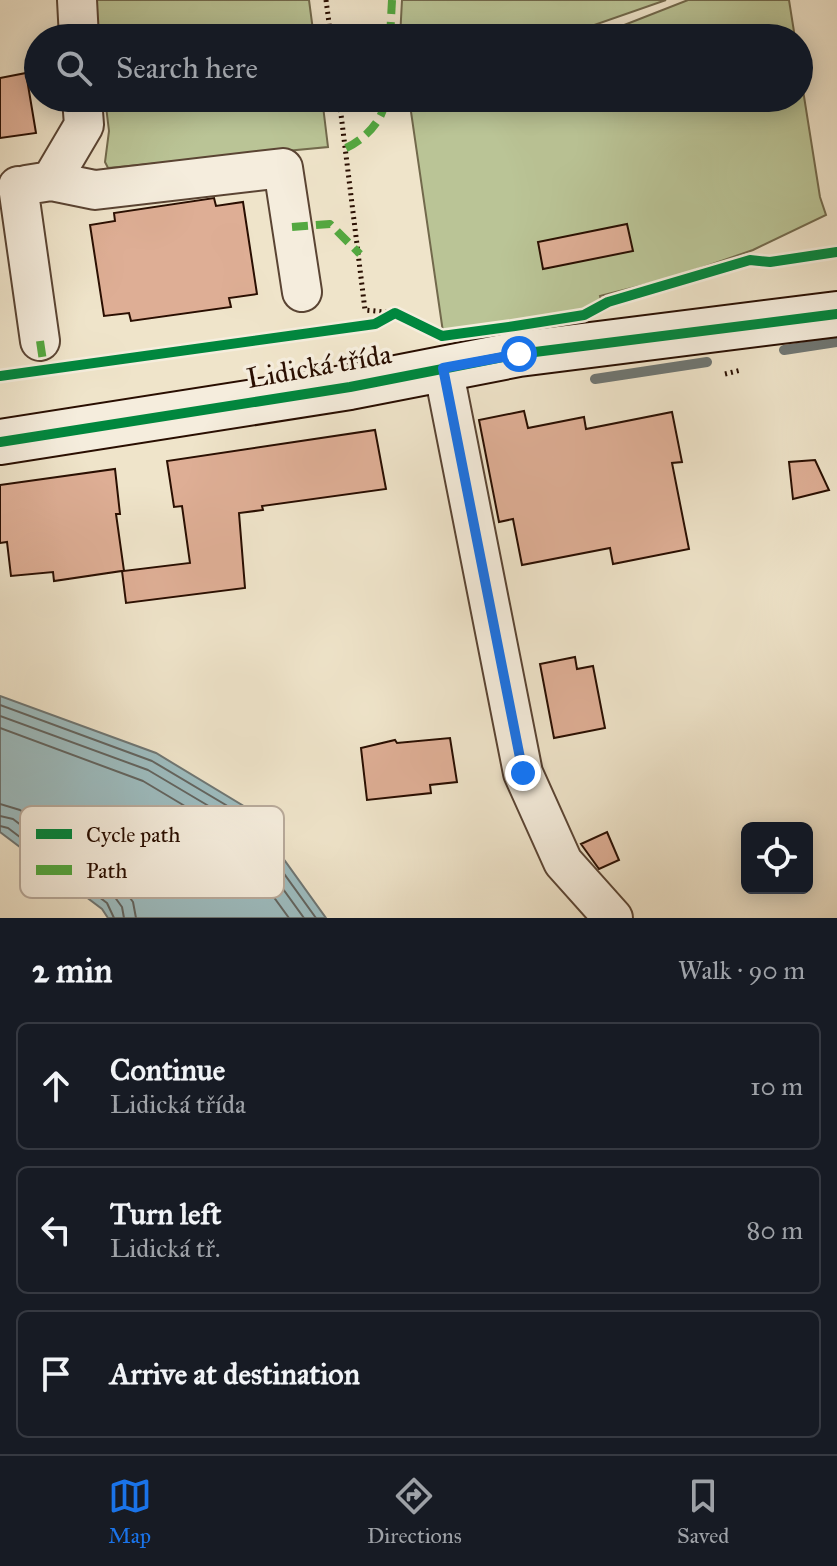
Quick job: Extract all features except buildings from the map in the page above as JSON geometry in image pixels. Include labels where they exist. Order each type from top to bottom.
[{"type":"street","points":[[77,0],[78,24]]},
{"type":"street","points":[[23,185],[84,125],[83,112]]},
{"type":"street","points":[[23,185],[95,190],[283,168],[302,292]]},
{"type":"street","points":[[23,185],[40,341]]},
{"type":"street","name":"Lidická třída","points":[[0,442],[350,387],[519,354],[837,314]]},
{"type":"street","points":[[443,368],[523,773],[563,862],[613,918]]},
{"type":"path","points":[[326,0],[329,24]]},
{"type":"path","points":[[341,112],[365,310],[393,314]]},
{"type":"path","points":[[375,324],[393,314]]},
{"type":"path","points":[[725,374],[741,370]]},
{"type":"green space","points":[[94,0],[309,0],[312,24],[96,24]]},
{"type":"green space","points":[[402,0],[666,0],[597,24],[401,24]]},
{"type":"green space","points":[[688,0],[789,0],[793,24],[627,24]]},
{"type":"green space","points":[[107,112],[324,112],[328,147],[108,168],[105,162],[109,131]]},
{"type":"green space","points":[[411,112],[806,112],[820,197],[826,215],[753,250],[675,277],[600,296],[602,304],[575,313],[443,332]]},
{"type":"water","points":[[0,696],[156,753],[244,806],[20,806],[20,847],[0,832]]},
{"type":"water","points":[[284,860],[326,918],[108,918],[87,898],[284,898]]},
{"type":"waterway","points":[[784,350],[837,342]]},
{"type":"waterway","points":[[595,379],[707,362]]},
{"type":"marked path","points":[[391,24],[392,0]]},
{"type":"marked path","points":[[346,148],[372,128],[382,112]]},
{"type":"marked path","points":[[292,227],[330,224],[360,254]]},
{"type":"marked path","points":[[40,341],[43,361]]},
{"type":"cycle path","points":[[0,376],[375,324],[395,313],[442,336],[515,326],[584,315],[608,302],[750,260],[770,262],[837,252]]},
{"type":"cycle path","points":[[0,442],[350,387],[519,354],[837,314]]},
{"type":"route","points":[[519,354],[443,368],[523,773]]}]
